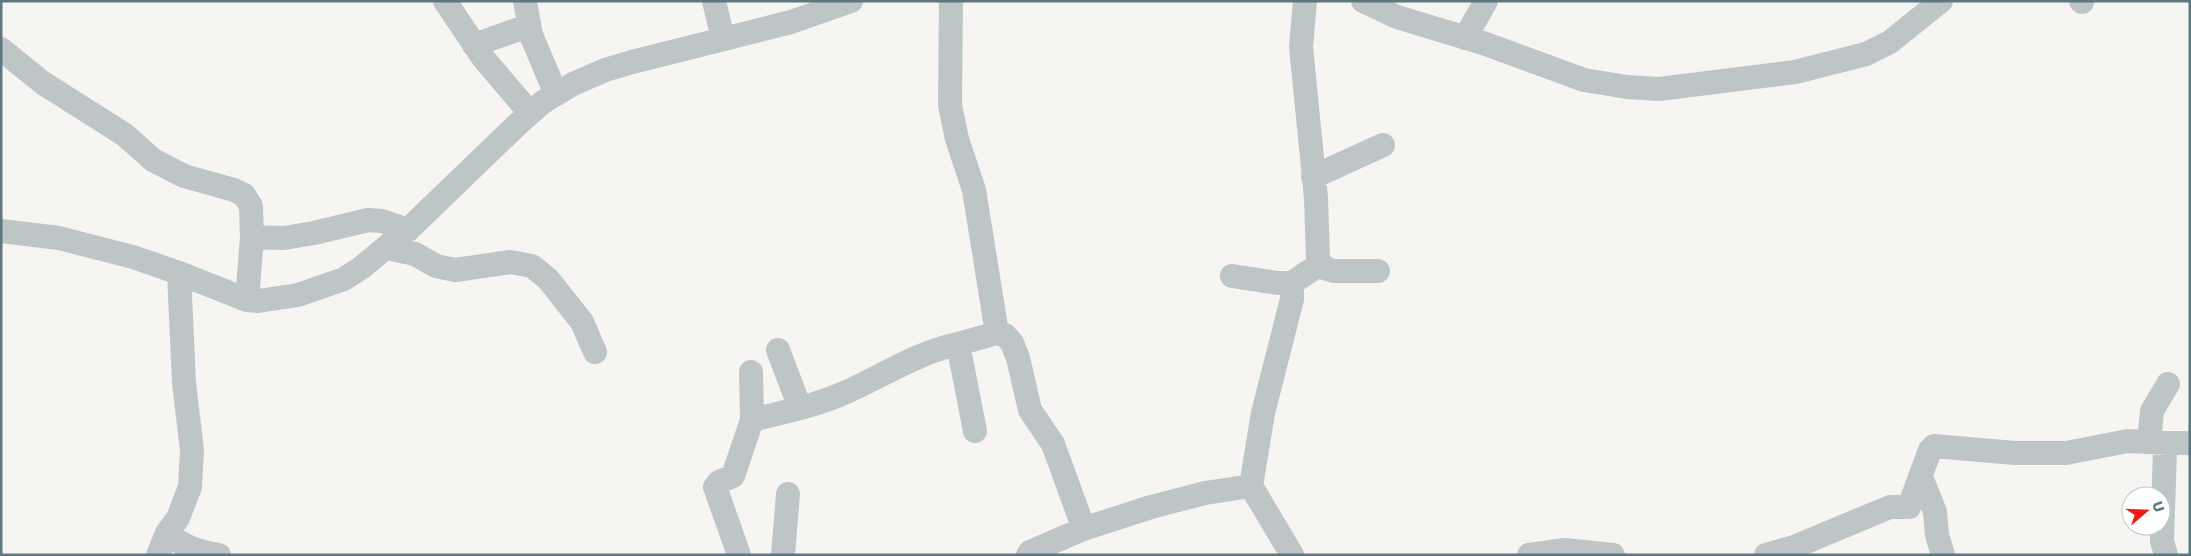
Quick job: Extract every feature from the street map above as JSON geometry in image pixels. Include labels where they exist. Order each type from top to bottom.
[{"type":"street","points":[[445,1],[474,45],[530,113]]},
{"type":"street","points":[[525,1],[528,26],[556,94]]},
{"type":"street","points":[[714,1],[723,39]]},
{"type":"street","points":[[1,231],[59,238],[133,257],[179,272],[247,300],[258,301],[298,295],[323,288],[344,279],[387,248],[530,113],[573,84],[605,70],[790,22],[851,1]]},
{"type":"street","points":[[951,1],[950,105],[957,139],[974,190],[997,333]]},
{"type":"street","points":[[1304,1],[1301,47],[1320,264],[1324,268],[1334,271],[1378,271]]},
{"type":"street","points":[[1363,1],[1397,17],[1506,51],[1584,80],[1627,87],[1668,88],[1794,72],[1866,54],[1890,42],[1941,1]]},
{"type":"street","points":[[1474,41],[1486,1]]},
{"type":"street","points":[[474,45],[528,26]]},
{"type":"street","points":[[1,49],[44,83],[125,136],[153,160],[184,176],[234,190],[244,195],[251,206],[252,237],[247,300]]},
{"type":"street","points":[[1313,176],[1382,145]]},
{"type":"street","points":[[252,237],[292,237],[368,220],[382,221],[408,230]]},
{"type":"street","points":[[387,248],[415,254],[436,266],[455,270],[510,262],[532,266],[548,279],[582,322],[595,352]]},
{"type":"street","points":[[1232,276],[1278,283],[1292,283],[1320,264]]},
{"type":"street","points":[[158,555],[167,533],[178,518],[190,487],[192,450],[184,383],[179,272]]},
{"type":"street","points":[[1292,283],[1292,299],[1263,413],[1251,486],[1292,555]]},
{"type":"street","points":[[752,420],[800,408],[843,394],[932,352],[997,333],[1005,335],[1012,343],[1018,358],[1030,410],[1053,444],[1083,529]]},
{"type":"street","points":[[958,344],[974,431]]},
{"type":"street","points":[[778,350],[800,408]]},
{"type":"street","points":[[739,555],[715,487],[719,482],[733,476],[752,420],[751,372]]},
{"type":"street","points":[[2168,384],[2152,411],[2169,443]]},
{"type":"street","points":[[1766,555],[1794,547],[1890,507],[1909,507],[1930,450],[1934,446],[2015,453],[2066,453],[2128,441],[2169,443]]},
{"type":"street","points":[[2161,553],[2164,458],[2165,450],[2169,443]]},
{"type":"street","points":[[1921,477],[1935,512],[1937,535],[1943,555]]},
{"type":"street","points":[[1028,555],[1030,552],[1083,529],[1151,507],[1205,493],[1251,486]]},
{"type":"street","points":[[783,555],[788,494]]},
{"type":"street","points":[[167,533],[183,546],[196,551],[219,555]]},
{"type":"street","points":[[1529,555],[1565,550],[1612,555]]}]
